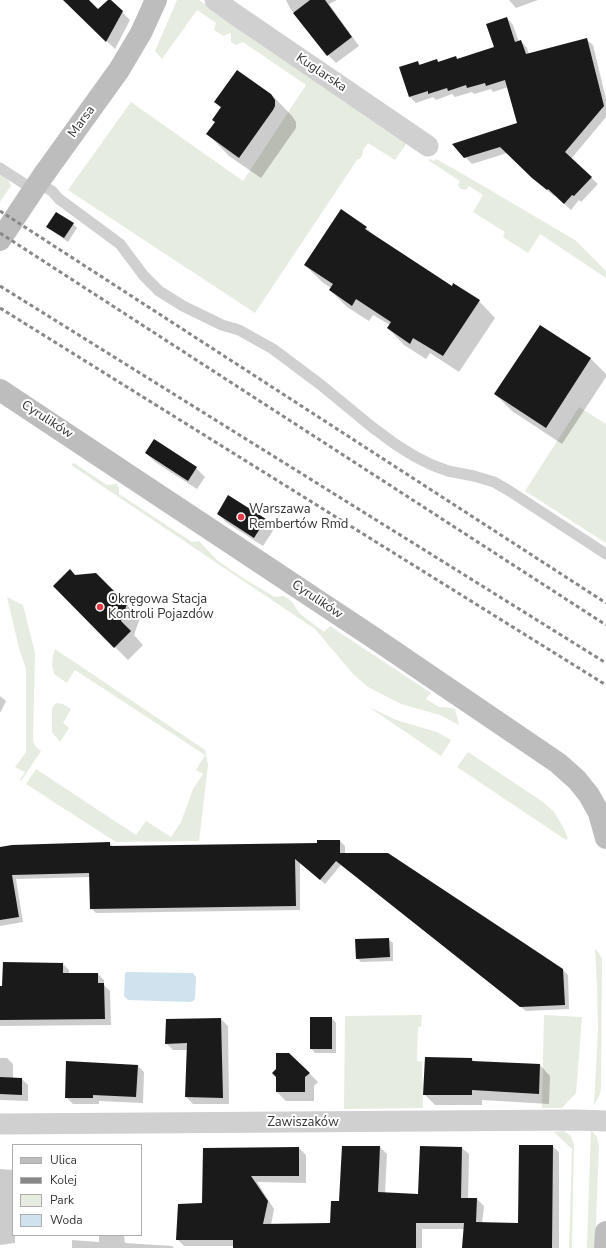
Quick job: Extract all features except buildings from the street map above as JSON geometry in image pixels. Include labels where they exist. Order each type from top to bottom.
[{"type":"main road","name":"Marsa","points":[[0,240],[119,70],[141,33],[156,0]]},
{"type":"main road","name":"Cyrulików","points":[[0,390],[64,431],[393,651],[558,764],[577,780],[589,795],[599,813],[606,837]]},
{"type":"main road","points":[[605,1248],[606,1232]]},
{"type":"street","name":"Kuglarska","points":[[215,0],[428,146]]},
{"type":"street","name":"Zawiszaków","points":[[0,1124],[606,1121]]},
{"type":"lane","points":[[0,168],[36,187],[52,190],[59,199],[120,244],[144,276],[159,291],[183,306],[222,325],[239,330],[273,349],[395,444],[414,456],[442,469],[494,482],[606,554]]},
{"type":"green space","points":[[177,0],[199,0],[407,143],[395,160],[368,143],[363,150],[362,157],[357,160],[255,313],[68,190],[131,102],[243,181],[306,85],[243,42],[236,45],[231,42],[230,33],[223,36],[214,30],[216,23],[197,10],[162,59],[155,51]]},
{"type":"green space","points":[[430,159],[434,161],[436,159],[456,170],[575,240],[606,271],[606,278],[540,234],[528,253],[503,237],[505,232],[473,212],[483,195],[469,186],[466,190],[461,189],[458,185],[460,181],[428,160]]},
{"type":"green space","points":[[0,173],[9,181],[11,186],[0,202]]},
{"type":"green space","points":[[579,407],[606,424],[606,543],[525,491]]},
{"type":"green space","points":[[74,463],[107,485],[117,484],[119,494],[192,542],[199,541],[218,561],[246,580],[275,597],[283,596],[289,599],[299,613],[324,632],[330,626],[431,693],[426,699],[439,707],[455,709],[459,725],[440,715],[401,704],[368,687],[353,674],[315,629],[71,465]]},
{"type":"green space","points":[[7,597],[23,605],[35,653],[33,741],[36,747],[41,751],[21,781],[20,780],[25,772],[15,767],[26,752],[26,669],[19,648]]},
{"type":"green space","points":[[55,649],[205,750],[208,765],[199,841],[116,842],[26,784],[36,769],[136,835],[146,821],[171,837],[181,822],[193,789],[203,774],[196,770],[205,755],[75,670],[67,683],[54,674],[52,665]]},
{"type":"green space","points":[[57,703],[63,704],[71,709],[63,723],[69,728],[60,742],[52,732],[52,709]]},
{"type":"green space","points":[[369,707],[396,720],[437,732],[451,740],[441,756]]},
{"type":"green space","points":[[468,752],[543,802],[554,812],[568,838],[566,840],[457,767]]},
{"type":"green space","points":[[595,949],[602,959],[601,1088],[600,1094],[594,1105],[598,1030]]},
{"type":"green space","points":[[422,1015],[421,1027],[418,1027],[417,1061],[422,1062],[423,1108],[344,1109],[345,1016]]},
{"type":"green space","points":[[544,1015],[582,1017],[576,1093],[562,1108],[542,1108]]},
{"type":"green space","points":[[591,1130],[597,1137],[599,1147],[595,1248],[587,1248],[587,1244]]},
{"type":"green space","points":[[564,1131],[571,1136],[574,1144],[572,1248],[569,1248],[572,1149],[554,1132]]},
{"type":"water","points":[[126,972],[193,973],[196,977],[195,999],[190,1002],[128,1000],[124,996]]},
{"type":"railway","points":[[0,211],[606,603]]},
{"type":"railway","points":[[0,233],[606,625]]},
{"type":"railway","points":[[0,286],[606,663]]},
{"type":"railway","points":[[0,308],[606,685]]},
{"type":"place","name":"Warszawa Rembertów Rmd","points":[[241,517]]},
{"type":"place","name":"Okręgowa Stacja Kontroli Pojazdów","points":[[100,607]]}]
